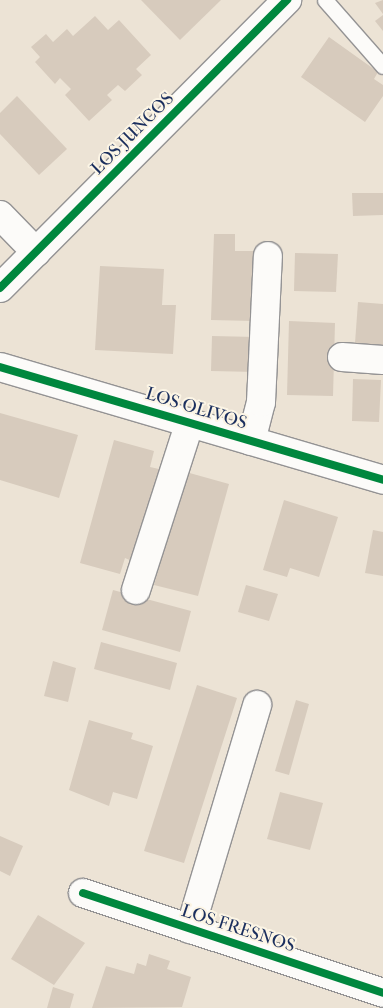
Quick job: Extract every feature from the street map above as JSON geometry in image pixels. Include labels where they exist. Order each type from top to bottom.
[{"type":"street","name":"LOS JUNCOS","points":[[0,288],[287,0]]},
{"type":"street","points":[[0,215],[36,252]]},
{"type":"street","points":[[251,441],[261,402],[268,256]]},
{"type":"street","points":[[342,357],[383,360]]},
{"type":"street","name":"LOS OLIVOS","points":[[0,367],[383,480]]},
{"type":"street","points":[[136,590],[190,422]]},
{"type":"street","points":[[190,929],[257,704]]},
{"type":"street","name":"LOS FRESNOS","points":[[83,893],[383,993]]},
{"type":"lane","points":[[325,0],[383,66]]},
{"type":"building","points":[[141,0],[221,0],[180,40]]},
{"type":"building","points":[[383,0],[383,14],[375,3]]},
{"type":"building","points":[[383,15],[383,31],[375,21]]},
{"type":"building","points":[[95,16],[108,30],[119,20],[151,55],[136,69],[142,75],[125,91],[118,85],[107,95],[112,100],[89,121],[65,95],[71,89],[60,78],[55,84],[35,62],[40,57],[31,47],[46,34],[53,42],[67,29],[73,36]]},
{"type":"building","points":[[329,37],[378,72],[374,79],[383,85],[383,96],[365,122],[301,77]]},
{"type":"building","points":[[17,96],[67,149],[39,175],[0,134],[0,113]]},
{"type":"building","points":[[352,193],[383,193],[383,215],[353,216]]},
{"type":"building","points":[[214,234],[235,234],[235,251],[260,251],[254,321],[211,320]]},
{"type":"building","points":[[295,253],[338,254],[336,292],[294,291]]},
{"type":"building","points":[[100,266],[164,269],[162,305],[176,305],[173,354],[95,350]]},
{"type":"building","points":[[358,302],[383,304],[383,345],[355,343]]},
{"type":"building","points":[[289,321],[335,323],[333,396],[287,395]]},
{"type":"building","points":[[212,336],[258,337],[257,372],[211,371]]},
{"type":"building","points":[[353,379],[381,380],[379,422],[352,421]]},
{"type":"building","points":[[0,413],[78,435],[59,498],[0,480]]},
{"type":"building","points":[[114,440],[154,451],[150,467],[159,469],[156,491],[132,561],[125,558],[120,574],[80,563]]},
{"type":"building","points":[[186,472],[229,484],[198,596],[154,585]]},
{"type":"building","points":[[284,500],[338,517],[319,577],[290,568],[287,577],[263,570]]},
{"type":"building","points":[[373,530],[383,532],[383,576],[365,573]]},
{"type":"building","points":[[246,585],[278,594],[269,621],[238,612]]},
{"type":"building","points":[[113,590],[191,611],[180,652],[102,630]]},
{"type":"building","points":[[101,642],[177,663],[170,690],[94,669]]},
{"type":"building","points":[[53,661],[76,668],[68,702],[44,696]]},
{"type":"building","points":[[197,685],[237,698],[184,863],[144,851]]},
{"type":"building","points":[[296,700],[309,704],[289,775],[275,771]]},
{"type":"building","points":[[89,720],[133,733],[131,739],[153,746],[137,799],[113,792],[109,806],[69,790]]},
{"type":"building","points":[[280,792],[323,803],[310,850],[267,839]]},
{"type":"building","points":[[0,836],[23,846],[10,876],[0,871]]},
{"type":"building","points":[[38,915],[85,943],[54,985],[11,959]]},
{"type":"building","points":[[149,954],[170,961],[167,969],[191,977],[182,1007],[92,1008],[106,966],[134,974],[137,963],[146,966]]},
{"type":"building","points":[[53,987],[74,994],[70,1008],[47,1008]]},
{"type":"cycle path","points":[[0,288],[287,0]]},
{"type":"cycle path","points":[[0,367],[383,480]]},
{"type":"cycle path","points":[[83,893],[383,993]]}]
